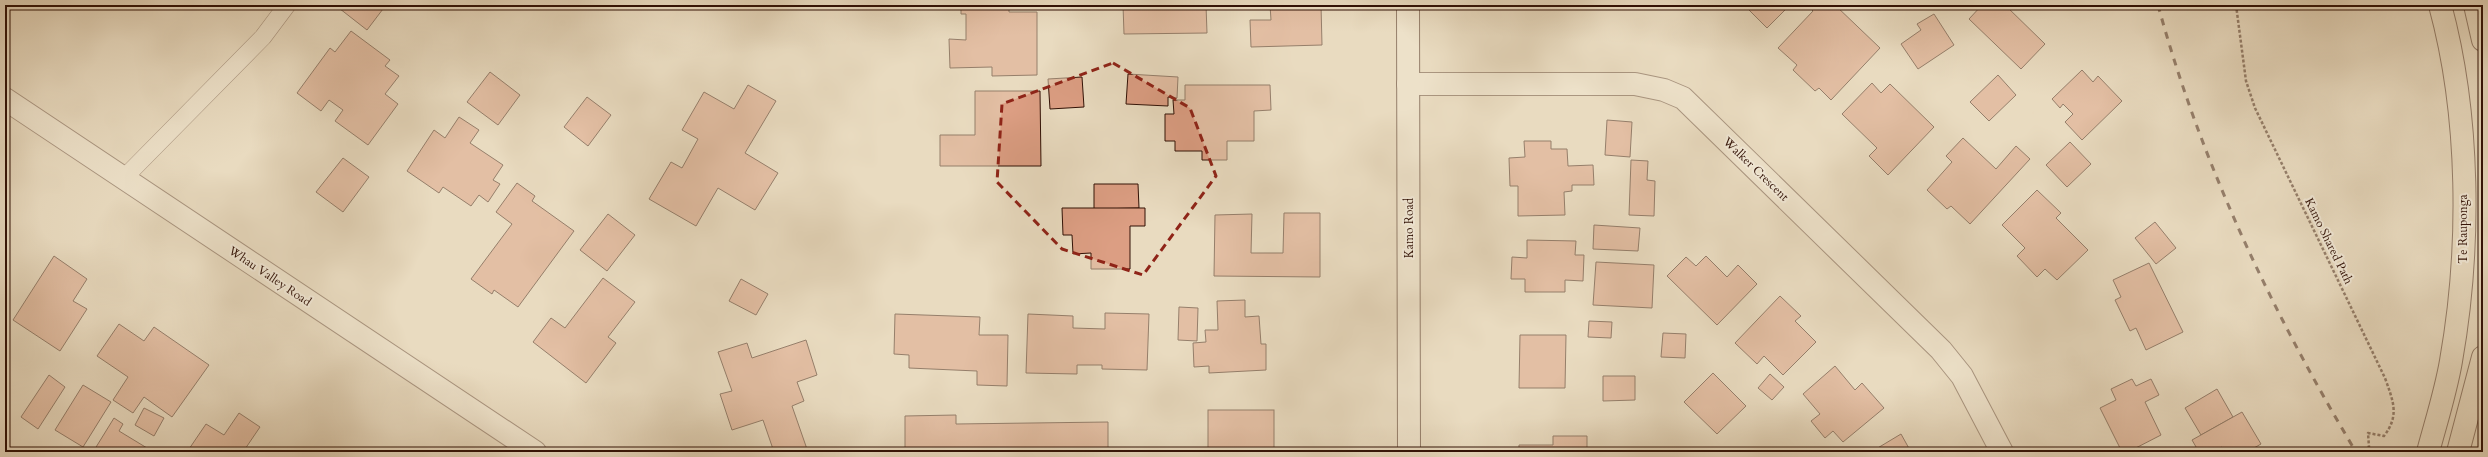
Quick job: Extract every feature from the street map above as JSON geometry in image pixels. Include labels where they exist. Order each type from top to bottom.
[{"type":"highway","name":"Te Rauponga","points":[[2428,452],[2451,362],[2464,264],[2462,149],[2450,42],[2440,5]]},
{"type":"highway","points":[[2475,5],[2483,40]]},
{"type":"highway","points":[[2458,452],[2483,357]]},
{"type":"street","name":"Kamo Road","points":[[1408,5],[1408,452]]},
{"type":"street","name":"Walker Crescent","points":[[1408,84],[1635,84],[1664,90],[1683,98],[1941,350],[1962,376],[2002,452]]},
{"type":"street","name":"Whau Valley Road","points":[[5,99],[535,452]]},
{"type":"lane","points":[[124,178],[264,36],[287,5]]},
{"type":"path","name":"Kamo Shared Path","points":[[2236,5],[2246,81],[2254,108],[2385,378],[2394,404],[2393,424],[2384,436],[2368,433],[2369,447],[2354,452]]},
{"type":"highlighted area","points":[[1113,63],[1190,108],[1216,176],[1143,275],[1062,249],[997,182],[1002,104]]},
{"type":"building","points":[[335,5],[386,5],[367,30]]},
{"type":"building","points":[[961,5],[1009,5],[1009,12],[1037,12],[1037,75],[992,76],[992,67],[950,68],[949,39],[966,40],[966,14],[961,14]]},
{"type":"building","points":[[1123,5],[1206,5],[1207,33],[1124,34]]},
{"type":"building","points":[[1270,5],[1321,5],[1322,45],[1251,47],[1250,20],[1271,20]]},
{"type":"building","points":[[1744,5],[1790,5],[1767,28]]},
{"type":"building","points":[[1807,5],[1835,5],[1880,48],[1831,100],[1819,88],[1815,91],[1793,70],[1797,65],[1778,48],[1813,11]]},
{"type":"building","points":[[1982,5],[2005,5],[2045,44],[2021,69],[1969,19]]},
{"type":"building","points":[[1934,14],[1954,45],[1918,69],[1901,44],[1921,30],[1917,24]]},
{"type":"building","points":[[351,31],[390,60],[385,66],[399,76],[385,94],[398,104],[368,145],[335,121],[343,110],[329,100],[321,111],[297,93],[330,48],[335,52]]},
{"type":"building","points":[[2082,70],[2093,82],[2098,76],[2122,101],[2082,140],[2065,122],[2073,114],[2063,104],[2060,108],[2052,99]]},
{"type":"building","points":[[490,72],[520,95],[498,125],[467,102]]},
{"type":"building","points":[[1128,74],[1178,77],[1177,98],[1168,97],[1168,106],[1126,104]]},
{"type":"building","points":[[1998,75],[2016,95],[1989,121],[1970,102]]},
{"type":"building","points":[[1082,77],[1084,107],[1050,109],[1048,79]]},
{"type":"building","points":[[1872,83],[1881,93],[1890,84],[1934,127],[1888,175],[1869,156],[1877,148],[1842,114]]},
{"type":"building","points":[[748,85],[776,101],[745,153],[778,173],[755,210],[718,188],[696,226],[649,199],[671,162],[682,168],[698,139],[682,130],[704,92],[734,109]]},
{"type":"building","points":[[1185,85],[1270,85],[1271,110],[1254,111],[1254,141],[1227,141],[1227,160],[1202,160],[1202,151],[1175,151],[1175,141],[1165,141],[1165,114],[1174,114],[1173,100],[1185,100]]},
{"type":"building","points":[[975,91],[1040,91],[1041,166],[940,166],[940,135],[975,135]]},
{"type":"building","points":[[587,97],[611,115],[588,146],[564,127]]},
{"type":"building","points":[[459,117],[479,130],[470,143],[503,165],[493,180],[500,184],[488,202],[479,195],[471,206],[443,187],[439,193],[407,171],[434,130],[445,138]]},
{"type":"building","points":[[1607,120],[1632,122],[1630,157],[1605,155]]},
{"type":"building","points":[[1963,138],[1996,169],[2016,146],[2030,159],[1970,224],[1951,206],[1947,209],[1927,190],[1952,162],[1946,156]]},
{"type":"building","points":[[1524,141],[1551,141],[1551,149],[1567,149],[1568,166],[1593,165],[1594,185],[1572,185],[1572,191],[1564,192],[1565,215],[1518,216],[1518,186],[1510,186],[1509,158],[1525,157]]},
{"type":"building","points":[[2070,142],[2091,164],[2067,187],[2046,165]]},
{"type":"building","points":[[343,158],[369,177],[343,212],[316,192]]},
{"type":"building","points":[[1631,160],[1648,161],[1647,180],[1655,181],[1654,216],[1629,215]]},
{"type":"building","points":[[517,183],[535,196],[532,201],[574,231],[518,307],[494,290],[492,294],[471,279],[512,224],[496,212]]},
{"type":"building","points":[[1094,184],[1138,184],[1139,208],[1094,209]]},
{"type":"building","points":[[2037,190],[2061,213],[2056,218],[2088,250],[2057,280],[2045,269],[2037,277],[2017,256],[2025,248],[2002,225]]},
{"type":"building","points":[[1062,208],[1145,208],[1145,226],[1130,226],[1130,269],[1091,269],[1091,253],[1073,254],[1072,235],[1063,235]]},
{"type":"building","points":[[1284,213],[1320,213],[1320,277],[1214,276],[1215,215],[1252,214],[1251,253],[1283,253]]},
{"type":"building","points":[[608,214],[635,235],[607,271],[580,250]]},
{"type":"building","points":[[2155,222],[2176,248],[2156,264],[2135,238]]},
{"type":"building","points":[[1594,225],[1640,228],[1638,251],[1593,249]]},
{"type":"building","points":[[1527,240],[1576,241],[1575,255],[1584,255],[1583,281],[1565,280],[1565,292],[1525,292],[1525,279],[1511,279],[1512,257],[1527,258]]},
{"type":"building","points":[[54,256],[87,279],[73,301],[87,309],[60,351],[13,320]]},
{"type":"building","points":[[1706,256],[1727,277],[1738,265],[1757,284],[1717,325],[1667,276],[1686,257],[1696,266]]},
{"type":"building","points":[[1596,262],[1654,265],[1652,308],[1593,305]]},
{"type":"building","points":[[2149,263],[2183,332],[2146,350],[2136,328],[2130,331],[2115,300],[2121,297],[2113,280]]},
{"type":"building","points":[[603,278],[635,302],[608,337],[616,343],[586,383],[533,342],[551,318],[565,328]]},
{"type":"building","points":[[741,279],[768,294],[756,315],[729,301]]},
{"type":"building","points":[[1780,296],[1801,316],[1795,321],[1816,342],[1783,375],[1764,356],[1757,364],[1735,343]]},
{"type":"building","points":[[1245,300],[1245,317],[1259,316],[1261,344],[1266,344],[1266,370],[1209,373],[1209,366],[1194,367],[1193,343],[1206,342],[1205,330],[1218,330],[1217,301]]},
{"type":"building","points":[[1179,307],[1198,308],[1197,341],[1178,340]]},
{"type":"building","points":[[1105,313],[1149,314],[1147,370],[1102,369],[1102,365],[1077,365],[1077,374],[1026,373],[1028,314],[1073,316],[1073,328],[1105,329]]},
{"type":"building","points":[[895,314],[980,317],[979,335],[1008,335],[1007,386],[977,385],[977,371],[909,368],[909,355],[894,354]]},
{"type":"building","points":[[1589,321],[1612,322],[1611,338],[1588,337]]},
{"type":"building","points":[[119,324],[144,341],[154,327],[209,365],[172,417],[144,397],[133,413],[113,400],[128,377],[97,356]]},
{"type":"building","points":[[1663,333],[1686,334],[1685,358],[1661,357]]},
{"type":"building","points":[[1520,335],[1566,335],[1565,388],[1519,388]]},
{"type":"building","points":[[806,340],[817,375],[797,382],[804,401],[792,406],[808,452],[774,452],[763,420],[732,430],[720,394],[732,391],[718,352],[747,343],[752,358]]},
{"type":"building","points":[[1835,366],[1855,390],[1862,383],[1884,408],[1843,442],[1833,431],[1825,438],[1811,421],[1820,414],[1803,394]]},
{"type":"building","points":[[1713,373],[1746,406],[1717,434],[1684,402]]},
{"type":"building","points":[[1770,374],[1784,387],[1772,400],[1758,388]]},
{"type":"building","points":[[49,375],[65,387],[38,429],[21,417]]},
{"type":"building","points":[[1603,376],[1635,376],[1635,400],[1603,401]]},
{"type":"building","points":[[2132,379],[2136,386],[2151,379],[2159,395],[2145,402],[2161,435],[2128,452],[2122,452],[2100,408],[2116,400],[2111,389]]},
{"type":"building","points":[[83,385],[111,402],[83,447],[55,430]]},
{"type":"building","points":[[2217,389],[2233,417],[2201,435],[2185,408]]},
{"type":"building","points":[[144,408],[164,418],[154,436],[135,425]]},
{"type":"building","points":[[1208,410],[1274,410],[1274,452],[1208,452]]},
{"type":"building","points":[[2242,412],[2261,444],[2247,452],[2225,452],[2222,447],[2213,452],[2199,452],[2192,440]]},
{"type":"building","points":[[239,413],[260,427],[243,452],[187,452],[206,424],[224,435]]},
{"type":"building","points":[[956,415],[956,424],[1108,422],[1108,452],[905,452],[905,416]]},
{"type":"building","points":[[114,418],[123,424],[119,431],[147,448],[145,452],[93,452]]},
{"type":"building","points":[[1901,434],[1911,452],[1871,452]]},
{"type":"building","points":[[1553,436],[1587,436],[1587,452],[1519,452],[1519,445],[1553,445]]},
{"type":"railway","points":[[2158,5],[2175,64],[2217,179],[2268,291],[2325,399],[2356,452]]}]
